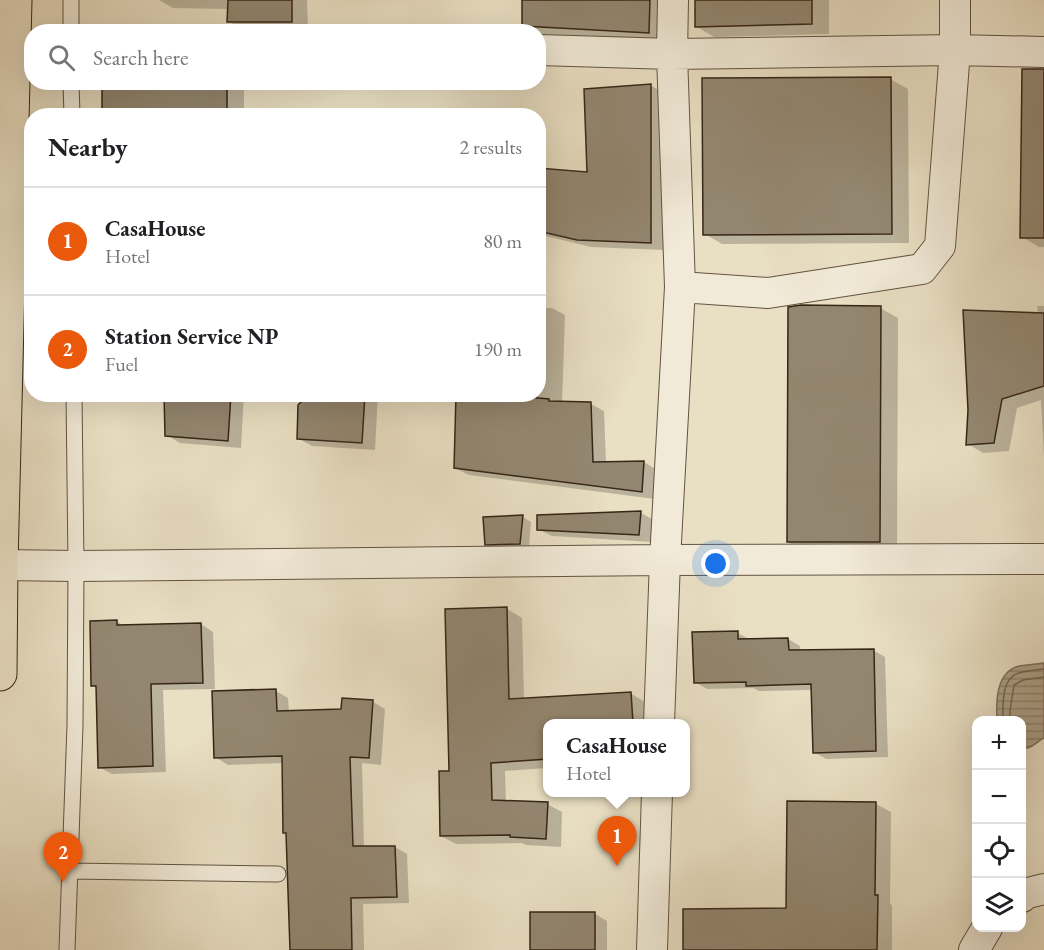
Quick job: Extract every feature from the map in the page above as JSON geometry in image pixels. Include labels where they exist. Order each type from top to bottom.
[{"type":"highway","points":[[0,674],[1,565],[23,49],[15,0]]},
{"type":"street","points":[[660,719],[665,560],[680,287],[672,54],[673,0]]},
{"type":"street","points":[[680,287],[768,293],[922,269],[940,246],[956,50],[955,0]]},
{"type":"street","points":[[546,50],[672,54],[956,50],[1044,52]]},
{"type":"street","points":[[1,565],[1044,559]]},
{"type":"street","points":[[652,950],[657,797]]},
{"type":"street","points":[[1026,894],[1044,889]]},
{"type":"street","points":[[974,950],[984,932]]},
{"type":"lane","points":[[71,0],[71,24]]},
{"type":"lane","points":[[71,90],[72,108]]},
{"type":"lane","points":[[67,950],[75,725],[74,402]]},
{"type":"lane","points":[[70,871],[278,874]]},
{"type":"water","points":[[1044,663],[1044,738],[1026,748],[1026,716],[997,716],[999,688],[1002,681],[1011,669]]},
{"type":"building","points":[[228,0],[292,0],[292,22],[227,22]]},
{"type":"building","points":[[522,0],[650,0],[649,33],[522,24]]},
{"type":"building","points":[[695,0],[812,0],[812,24],[695,27]]},
{"type":"building","points":[[1022,69],[1044,69],[1044,238],[1020,238]]},
{"type":"building","points":[[891,77],[892,234],[703,235],[702,78]]},
{"type":"building","points":[[651,84],[651,243],[577,240],[546,233],[546,169],[587,172],[584,89]]},
{"type":"building","points":[[102,90],[227,90],[227,108],[102,108]]},
{"type":"building","points":[[801,305],[881,306],[880,542],[787,542],[788,307]]},
{"type":"building","points":[[963,310],[1044,313],[1044,386],[1002,399],[994,443],[966,445],[968,410]]},
{"type":"building","points":[[546,399],[549,401],[591,402],[593,462],[644,461],[642,492],[454,468],[456,402],[546,402]]},
{"type":"building","points":[[164,402],[230,402],[228,441],[165,436]]},
{"type":"building","points":[[301,402],[365,402],[362,443],[297,439],[298,405]]},
{"type":"building","points":[[641,511],[639,535],[537,530],[537,515]]},
{"type":"building","points":[[523,515],[520,544],[485,545],[483,517]]},
{"type":"building","points":[[507,607],[509,699],[631,692],[633,719],[543,719],[543,759],[491,763],[492,800],[548,802],[546,839],[510,837],[510,835],[440,836],[439,771],[449,771],[445,609]]},
{"type":"building","points":[[117,620],[117,625],[201,623],[203,683],[151,684],[153,766],[98,768],[96,686],[91,686],[90,621]]},
{"type":"building","points":[[738,631],[738,639],[788,638],[789,650],[874,649],[876,751],[813,753],[811,684],[746,686],[746,682],[694,683],[692,632]]},
{"type":"building","points":[[276,689],[277,711],[341,709],[342,698],[373,700],[369,758],[350,757],[353,846],[395,846],[397,897],[351,898],[352,950],[290,950],[286,833],[283,833],[282,756],[214,758],[212,691]]},
{"type":"building","points":[[787,801],[876,802],[877,950],[683,950],[683,909],[786,908]]},
{"type":"building","points":[[530,912],[595,912],[595,950],[530,950]]},
{"type":"place","name":"CasaHouse","points":[[617,866]]},
{"type":"place","name":"Station Service NP","points":[[63,882]]}]
